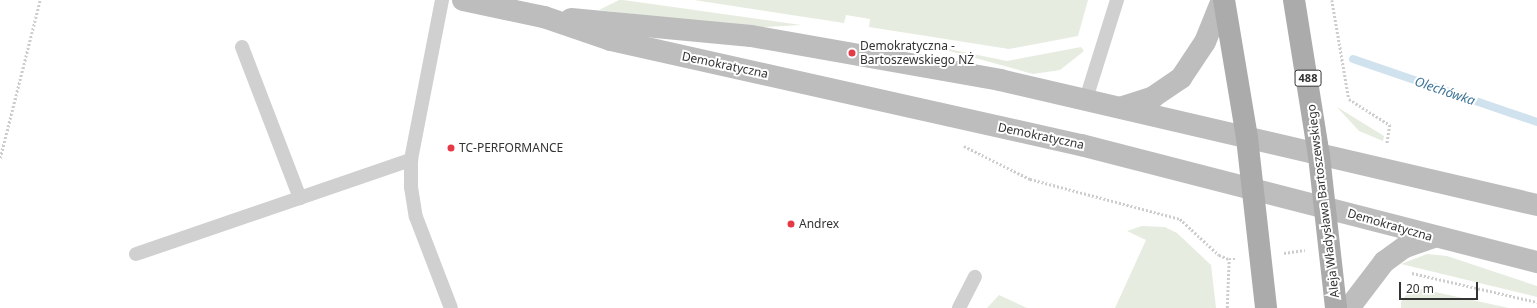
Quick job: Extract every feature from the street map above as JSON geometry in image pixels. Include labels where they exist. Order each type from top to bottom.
[{"type":"main road","points":[[1223,0],[1247,138],[1266,308]]},
{"type":"main road","name":"Aleja Władysława Bartoszewskiego","points":[[1294,0],[1319,156],[1336,308]]},
{"type":"street","name":"Demokratyczna","points":[[463,0],[544,17],[751,36],[1086,99],[1319,156],[1537,205]]},
{"type":"street","points":[[1122,107],[1153,97],[1181,78],[1205,42],[1223,0]]},
{"type":"street","name":"Demokratyczna","points":[[544,17],[611,40],[1081,145],[1253,188],[1434,237],[1537,262]]},
{"type":"street","points":[[1349,308],[1370,277],[1389,258],[1405,247],[1434,237]]},
{"type":"lane","points":[[442,0],[411,160],[416,217],[452,308]]},
{"type":"lane","points":[[1086,99],[1117,0]]},
{"type":"lane","points":[[242,47],[300,198]]},
{"type":"lane","points":[[136,254],[411,160]]},
{"type":"lane","points":[[959,308],[975,277]]},
{"type":"path","points":[[0,158],[40,0]]},
{"type":"path","points":[[1332,0],[1349,99],[1390,125],[1381,170]]},
{"type":"path","points":[[956,143],[1030,179],[1180,219],[1219,255],[1229,259]]},
{"type":"path","points":[[1389,258],[1403,271],[1537,302]]},
{"type":"shaded area","points":[[619,0],[801,25],[751,28],[599,10]]},
{"type":"shaded area","points":[[694,0],[1088,0],[1078,36],[1009,49],[869,27],[870,19],[846,15],[844,23]]},
{"type":"shaded area","points":[[924,44],[1007,61],[1081,47],[1084,51],[1060,70],[1033,74]]},
{"type":"shaded area","points":[[1337,107],[1384,136],[1383,141],[1359,131]]},
{"type":"shaded area","points":[[1142,226],[1165,227],[1177,233],[1211,265],[1216,308],[1115,308],[1146,240],[1127,231]]},
{"type":"shaded area","points":[[1427,254],[1447,256],[1537,286],[1537,297],[1401,264]]},
{"type":"shaded area","points":[[1412,287],[1509,308],[1401,308],[1401,302]]},
{"type":"shaded area","points":[[999,295],[1027,308],[987,308]]},
{"type":"waterway","name":"Olechówka","points":[[1353,59],[1537,122]]},
{"type":"place","name":"Demokratyczna - Bartoszewskiego NŻ","points":[[852,53]]},
{"type":"place","name":"TC-PERFORMANCE","points":[[451,148]]},
{"type":"place","name":"Andrex","points":[[791,224]]}]
